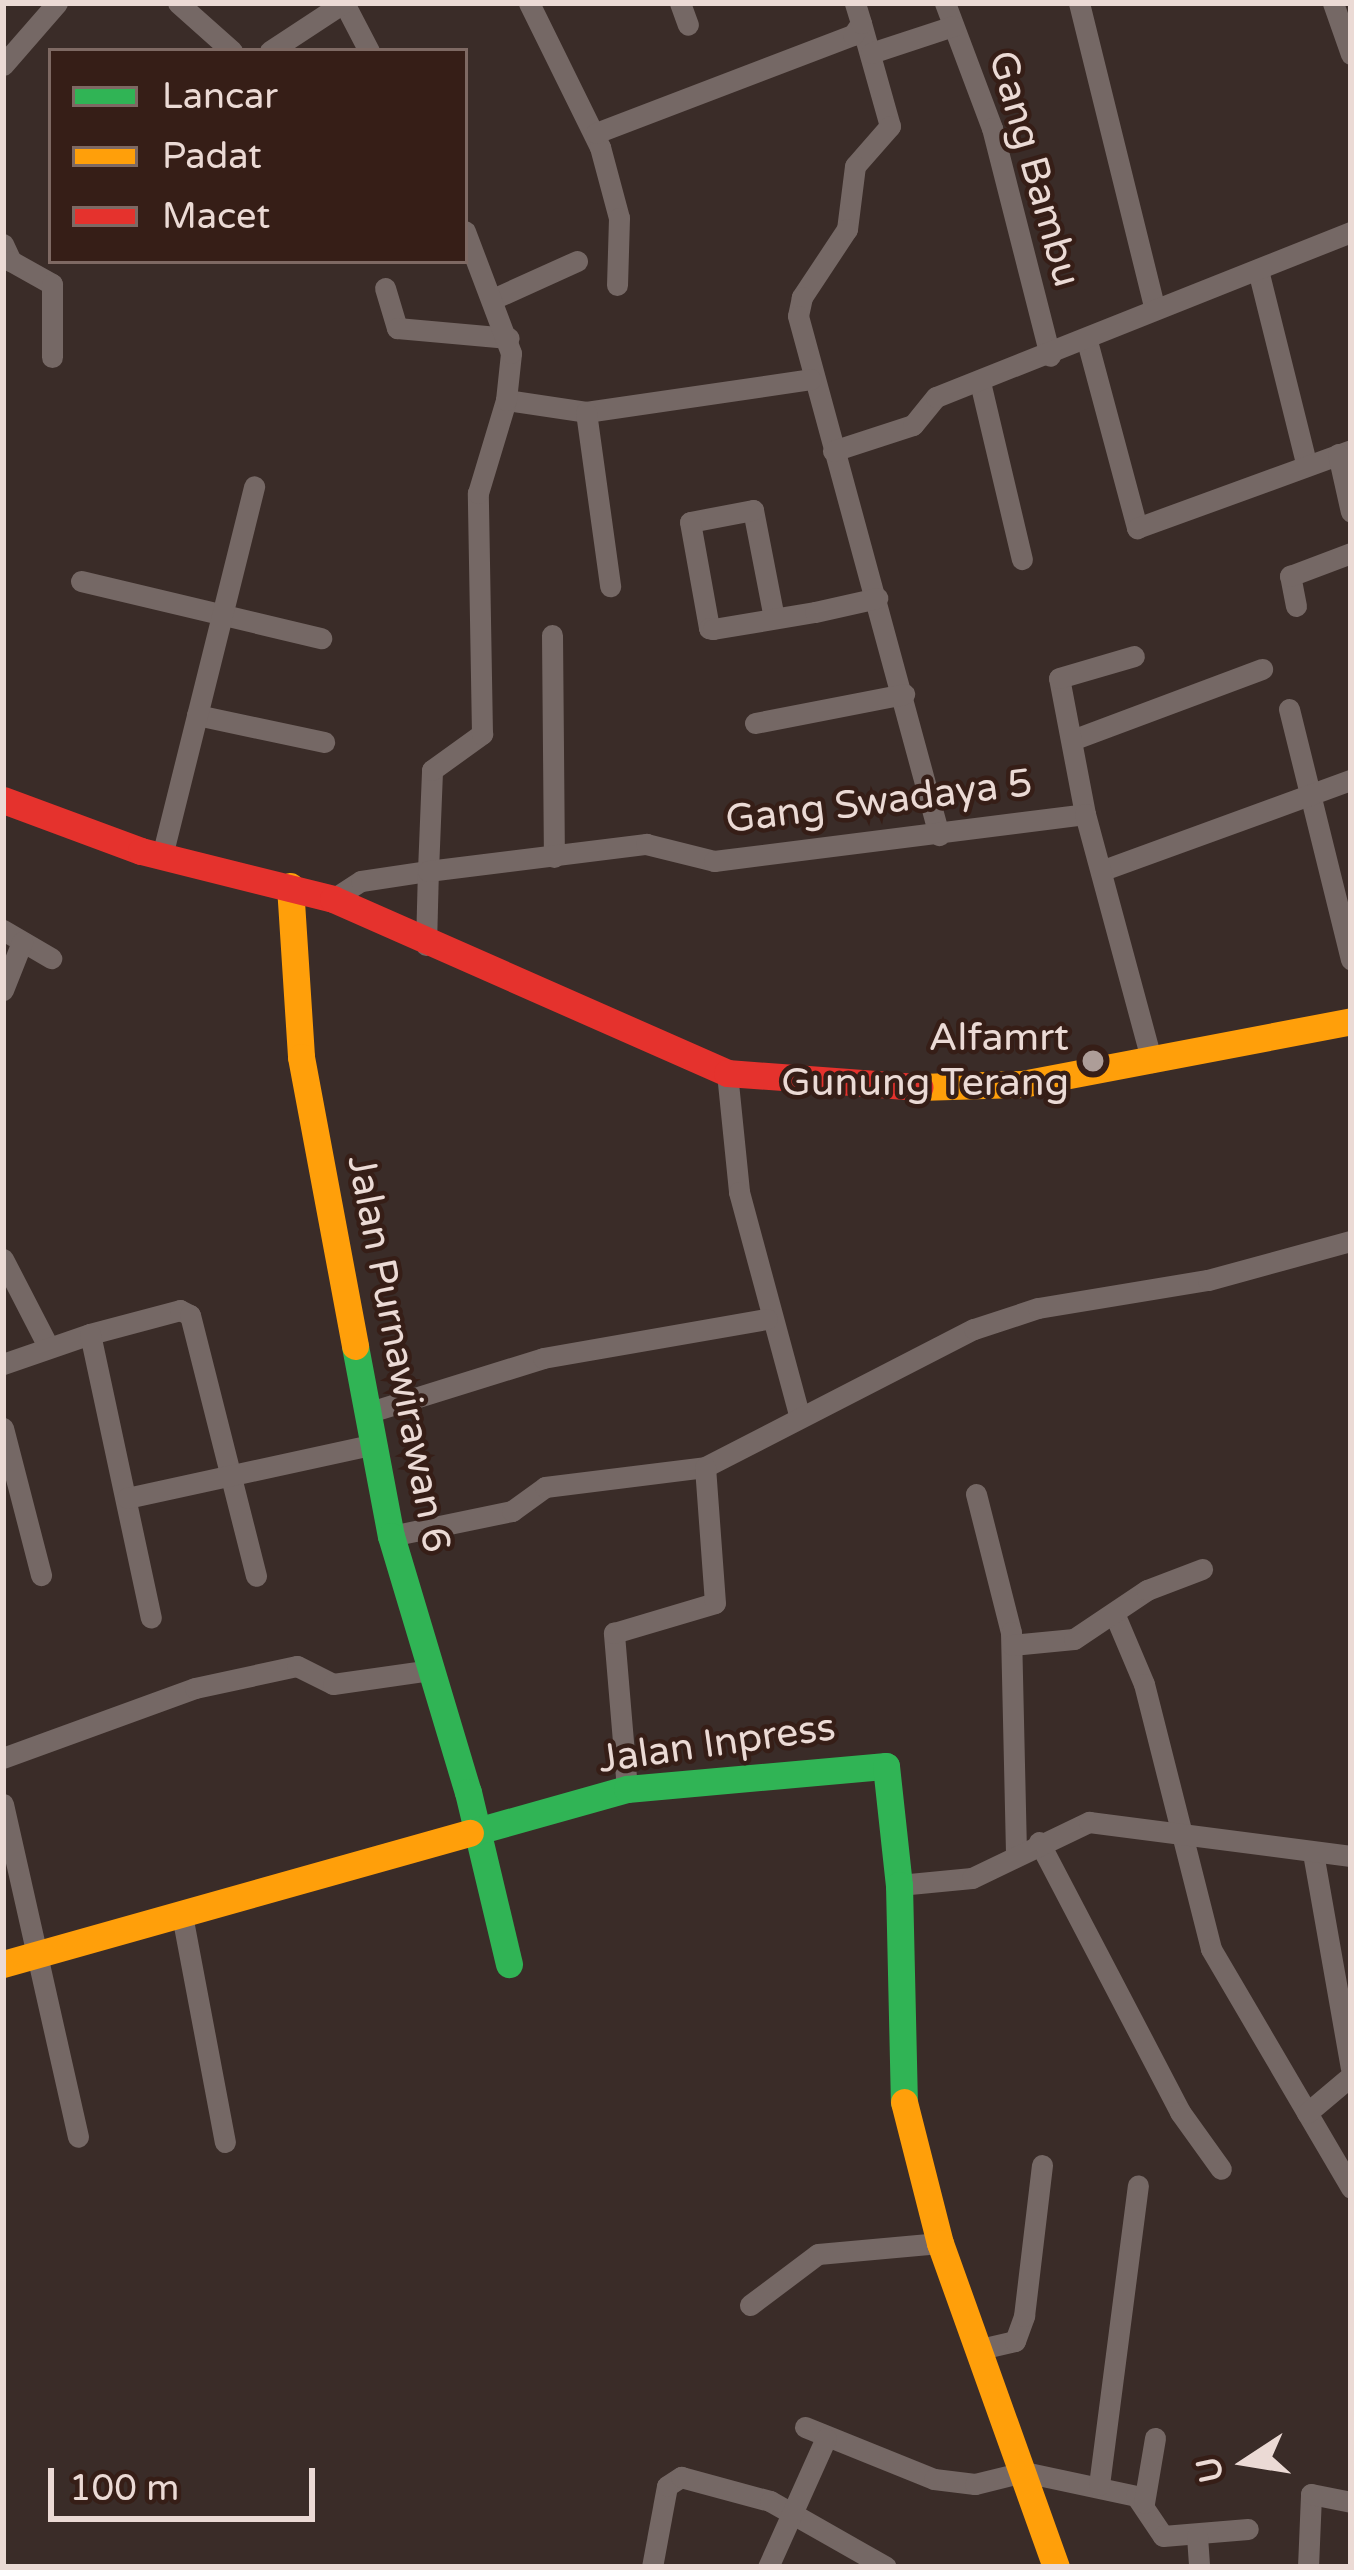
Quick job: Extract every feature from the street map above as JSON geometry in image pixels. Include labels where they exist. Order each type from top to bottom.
[{"type":"street","points":[[3,65],[57,3]]},
{"type":"street","points":[[178,3],[229,48]]},
{"type":"street","points":[[275,48],[343,3],[367,48]]},
{"type":"street","points":[[529,3],[596,133],[619,218],[617,285]]},
{"type":"street","points":[[680,3],[688,25]]},
{"type":"street","name":"Gang Bambu","points":[[945,3],[992,128],[1050,356]]},
{"type":"street","points":[[1079,3],[1155,309]]},
{"type":"street","points":[[1334,3],[1351,54]]},
{"type":"street","points":[[596,133],[853,35],[858,13]]},
{"type":"street","points":[[858,13],[891,118],[855,166],[847,229],[799,306],[811,379],[904,694],[939,835]]},
{"type":"street","points":[[872,53],[953,26]]},
{"type":"street","points":[[833,451],[913,424],[936,397],[1050,356],[1351,232]]},
{"type":"street","points":[[426,945],[432,770],[482,734],[478,493],[506,400],[509,338],[468,238]]},
{"type":"street","points":[[3,244],[11,261],[52,284],[52,357]]},
{"type":"street","points":[[495,298],[577,261]]},
{"type":"street","points":[[1258,270],[1306,462]]},
{"type":"street","points":[[385,289],[397,328],[509,338]]},
{"type":"street","points":[[1087,341],[1137,528],[1306,462],[1344,452],[1351,512]]},
{"type":"street","points":[[506,400],[586,412],[811,379]]},
{"type":"street","points":[[980,382],[1022,559]]},
{"type":"street","points":[[586,412],[610,586]]},
{"type":"street","points":[[162,856],[254,486]]},
{"type":"street","points":[[774,618],[753,510],[690,522],[709,628],[774,618],[877,598]]},
{"type":"street","points":[[1296,606],[1290,576],[1351,553]]},
{"type":"street","points":[[80,581],[321,638]]},
{"type":"street","points":[[552,635],[554,857]]},
{"type":"street","points":[[1085,814],[1059,678],[1134,656]]},
{"type":"street","points":[[1072,740],[1262,669]]},
{"type":"street","points":[[755,723],[904,694]]},
{"type":"street","points":[[1289,709],[1306,796],[1351,959]]},
{"type":"street","points":[[197,715],[324,742]]},
{"type":"street","points":[[1106,869],[1351,780]]},
{"type":"street","points":[[3,800],[162,856],[333,899],[426,945],[727,1072],[890,1088],[1022,1084],[1351,1021]]},
{"type":"street","name":"Gang Swadaya 5","points":[[333,899],[361,881],[646,844],[715,861],[1085,814],[1106,869],[1151,1061]]},
{"type":"street","name":"Jalan Purnawirawan 6","points":[[290,886],[301,1058],[391,1536],[509,1964]]},
{"type":"street","points":[[3,990],[13,936],[51,958]]},
{"type":"street","points":[[727,1072],[739,1192],[767,1319],[799,1415]]},
{"type":"street","points":[[391,1536],[512,1511],[529,1494],[565,1482],[705,1466],[974,1329],[1038,1308],[1208,1280],[1351,1241]]},
{"type":"street","points":[[3,1259],[48,1346]]},
{"type":"street","points":[[3,1364],[48,1346],[180,1310],[190,1315],[256,1576]]},
{"type":"street","points":[[370,1412],[543,1358],[767,1319]]},
{"type":"street","points":[[90,1334],[152,1618]]},
{"type":"street","points":[[3,1428],[12,1497],[41,1575]]},
{"type":"street","points":[[127,1498],[375,1444]]},
{"type":"street","points":[[627,1789],[614,1633],[715,1603],[705,1466]]},
{"type":"street","points":[[976,1494],[1006,1592],[1012,1646],[1016,1855]]},
{"type":"street","points":[[1012,1646],[1074,1639],[1147,1590],[1202,1569]]},
{"type":"street","points":[[1114,1613],[1144,1684],[1176,1832],[1211,1949],[1351,2188]]},
{"type":"street","points":[[3,1758],[195,1688],[297,1666],[333,1684],[430,1670]]},
{"type":"street","name":"Jalan Inpress","points":[[3,1964],[474,1828],[627,1789],[886,1766],[899,1886],[903,2099],[940,2243],[1055,2567]]},
{"type":"street","points":[[3,1804],[78,2138]]},
{"type":"street","points":[[899,1886],[972,1878],[1089,1822],[1351,1856]]},
{"type":"street","points":[[1040,1842],[1180,2112],[1221,2169]]},
{"type":"street","points":[[1307,2113],[1351,2072],[1313,1853]]},
{"type":"street","points":[[182,1915],[225,2143]]},
{"type":"street","points":[[976,2350],[1015,2342],[1024,2316],[1042,2164]]},
{"type":"street","points":[[1100,2485],[1138,2186]]},
{"type":"street","points":[[750,2305],[818,2254],[940,2243]]},
{"type":"street","points":[[805,2427],[934,2479],[975,2484],[1024,2471],[1100,2485],[1144,2503]]},
{"type":"street","points":[[767,2567],[787,2511],[826,2438]]},
{"type":"street","points":[[1155,2438],[1144,2503],[1160,2535],[1248,2529]]},
{"type":"street","points":[[652,2567],[660,2509],[674,2477],[787,2511],[882,2566]]},
{"type":"street","points":[[1308,2567],[1311,2494],[1351,2502]]},
{"type":"street","points":[[1197,2536],[1199,2567]]},
{"type":"traffic: fast","points":[[355,1346],[391,1536],[468,1792],[509,1964]]},
{"type":"traffic: fast","points":[[470,1833],[627,1789],[886,1766],[899,1885],[904,2102]]},
{"type":"traffic: slow","points":[[290,886],[301,1057],[355,1346]]},
{"type":"traffic: slow","points":[[919,1087],[1022,1084],[1351,1021]]},
{"type":"traffic: slow","points":[[3,1964],[470,1833]]},
{"type":"traffic: slow","points":[[904,2102],[940,2243],[1056,2567]]},
{"type":"traffic: jam","points":[[3,800],[141,851],[333,899],[727,1073],[919,1087]]},
{"type":"place","name":"Alfamrt Gunung Terang","points":[[1093,1061]]}]
